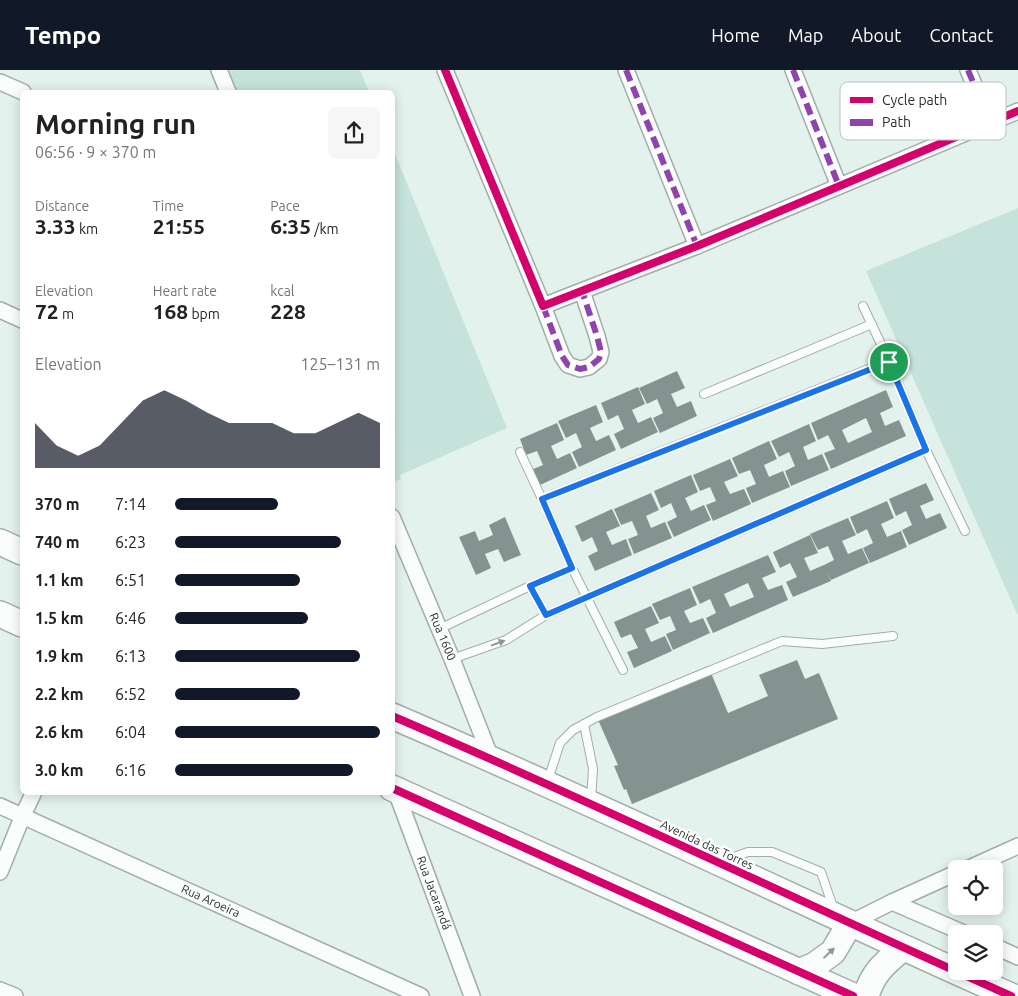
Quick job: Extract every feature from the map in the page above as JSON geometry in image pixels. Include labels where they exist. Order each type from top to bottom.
[{"type":"main road","points":[[0,542],[20,551]]},
{"type":"main road","points":[[0,614],[20,623]]},
{"type":"main road","name":"Avenida das Torres","points":[[395,717],[491,758],[1011,996]]},
{"type":"main road","points":[[395,789],[853,996]]},
{"type":"main road","points":[[799,972],[815,965],[833,952],[843,920]]},
{"type":"main road","points":[[866,996],[871,982],[882,966],[903,948]]},
{"type":"street","points":[[219,70],[227,90]]},
{"type":"street","points":[[445,70],[562,356],[568,365],[580,369],[589,367],[599,359],[602,352],[582,291]]},
{"type":"street","points":[[626,70],[697,246]]},
{"type":"street","points":[[793,70],[839,186]]},
{"type":"street","points":[[968,70],[973,82]]},
{"type":"street","points":[[0,82],[20,91]]},
{"type":"street","points":[[1006,116],[1018,111]]},
{"type":"street","points":[[543,306],[697,246],[949,140]]},
{"type":"street","points":[[0,310],[20,319]]},
{"type":"street","name":"Rua 1600","points":[[395,524],[452,659],[491,758]]},
{"type":"street","name":"Rua Jacarandá","points":[[395,792],[472,996]]},
{"type":"street","points":[[0,872],[33,795]]},
{"type":"street","name":"Rua Aroeira","points":[[0,806],[421,996]]},
{"type":"street","points":[[987,860],[1018,846]]},
{"type":"street","points":[[843,920],[892,902],[948,878]]},
{"type":"street","points":[[892,902],[948,926]]},
{"type":"street","points":[[1003,950],[1018,957]]},
{"type":"street","points":[[0,990],[15,996]]},
{"type":"lane","points":[[864,306],[926,450],[965,531]]},
{"type":"lane","points":[[704,394],[872,324]]},
{"type":"lane","points":[[542,499],[889,362]]},
{"type":"lane","points":[[452,659],[506,640],[546,615],[926,450]]},
{"type":"lane","points":[[520,452],[572,568],[622,670]]},
{"type":"lane","points":[[438,629],[572,568]]},
{"type":"lane","points":[[530,586],[546,615]]},
{"type":"lane","points":[[547,784],[560,743],[572,730],[597,717],[782,642],[822,644],[893,636]]},
{"type":"lane","points":[[584,724],[593,769],[591,804]]},
{"type":"lane","points":[[720,863],[748,852],[772,852],[821,872],[843,920]]},
{"type":"green space","points":[[221,70],[360,70],[368,90],[229,90]]},
{"type":"green space","points":[[395,154],[507,428],[400,475],[401,479],[395,481]]},
{"type":"green space","points":[[1018,208],[1018,616],[866,271]]},
{"type":"building","points":[[677,371],[685,388],[671,394],[677,407],[691,401],[697,416],[660,433],[653,418],[663,413],[657,399],[647,404],[639,388]]},
{"type":"building","points":[[638,387],[645,404],[632,410],[638,423],[651,417],[658,432],[621,449],[614,434],[624,429],[618,415],[608,420],[601,403]]},
{"type":"building","points":[[886,390],[893,407],[880,413],[885,426],[899,420],[906,436],[831,469],[824,453],[835,449],[828,435],[818,440],[811,423]],"holes":[[[866,418],[872,432],[848,443],[842,430]]]},
{"type":"building","points":[[596,405],[603,422],[590,428],[596,441],[609,435],[616,450],[579,467],[572,452],[582,447],[576,433],[566,438],[558,421]]},
{"type":"building","points":[[557,423],[564,440],[551,446],[557,459],[570,453],[577,468],[540,485],[533,469],[543,465],[537,451],[526,455],[520,439]]},
{"type":"building","points":[[809,424],[816,441],[803,447],[808,460],[822,454],[829,470],[791,486],[785,471],[795,466],[789,452],[779,457],[771,441]]},
{"type":"building","points":[[769,441],[777,459],[764,465],[769,477],[783,471],[790,487],[752,503],[746,488],[756,484],[750,470],[739,474],[732,458]]},
{"type":"building","points":[[730,459],[738,476],[724,482],[730,494],[744,489],[751,504],[713,521],[706,505],[716,501],[710,487],[700,491],[693,475]]},
{"type":"building","points":[[691,475],[698,492],[685,498],[691,511],[704,505],[711,520],[674,537],[667,522],[677,517],[671,503],[661,508],[654,491]]},
{"type":"building","points":[[926,483],[934,500],[920,506],[926,519],[940,513],[947,528],[909,545],[902,530],[912,525],[906,511],[896,516],[889,499]]},
{"type":"building","points":[[651,493],[659,510],[646,516],[651,528],[665,522],[672,538],[634,554],[628,539],[638,535],[632,521],[621,525],[614,509]]},
{"type":"building","points":[[887,501],[894,518],[881,524],[887,537],[901,531],[907,547],[870,563],[863,548],[873,543],[867,529],[857,534],[850,517]]},
{"type":"building","points":[[612,509],[620,526],[606,532],[612,545],[626,539],[632,555],[595,571],[588,556],[598,551],[592,537],[582,542],[575,526]]},
{"type":"building","points":[[505,517],[521,555],[504,562],[498,549],[485,554],[491,568],[476,575],[459,537],[475,531],[479,541],[493,535],[489,525]]},
{"type":"building","points":[[848,518],[856,535],[842,541],[848,554],[862,548],[869,563],[831,580],[826,571],[831,581],[793,597],[786,582],[797,577],[790,563],[780,568],[773,552],[810,535],[818,553],[804,558],[810,571],[824,565],[834,560],[828,546],[818,550],[810,534]]},
{"type":"building","points":[[768,555],[776,572],[762,578],[768,590],[782,585],[788,600],[713,633],[706,618],[716,613],[710,599],[700,604],[692,587]],"holes":[[[748,583],[754,597],[730,607],[724,594]]]},
{"type":"building","points":[[690,588],[697,605],[684,611],[690,623],[703,618],[710,633],[673,650],[666,634],[676,630],[670,616],[660,620],[652,604]]},
{"type":"building","points":[[651,606],[659,623],[645,629],[651,642],[665,636],[672,651],[634,668],[627,652],[638,648],[631,634],[621,638],[614,622]]},
{"type":"building","points":[[797,660],[805,679],[819,673],[838,719],[632,804],[614,766],[618,765],[595,713],[708,666],[728,713],[768,696],[759,675]]},
{"type":"marked path","points":[[626,70],[697,246]]},
{"type":"marked path","points":[[793,70],[839,186]]},
{"type":"marked path","points":[[968,70],[973,82]]},
{"type":"marked path","points":[[543,306],[562,356],[568,365],[580,369],[589,367],[599,359],[601,352],[582,291]]},
{"type":"cycle path","points":[[445,70],[543,306],[697,246],[949,140]]},
{"type":"cycle path","points":[[1006,116],[1018,111]]},
{"type":"cycle path","points":[[395,717],[548,784],[1011,996]]},
{"type":"cycle path","points":[[395,789],[853,996]]},
{"type":"route","points":[[889,362],[926,450],[546,615],[530,586],[572,568],[542,499],[889,362]]}]
